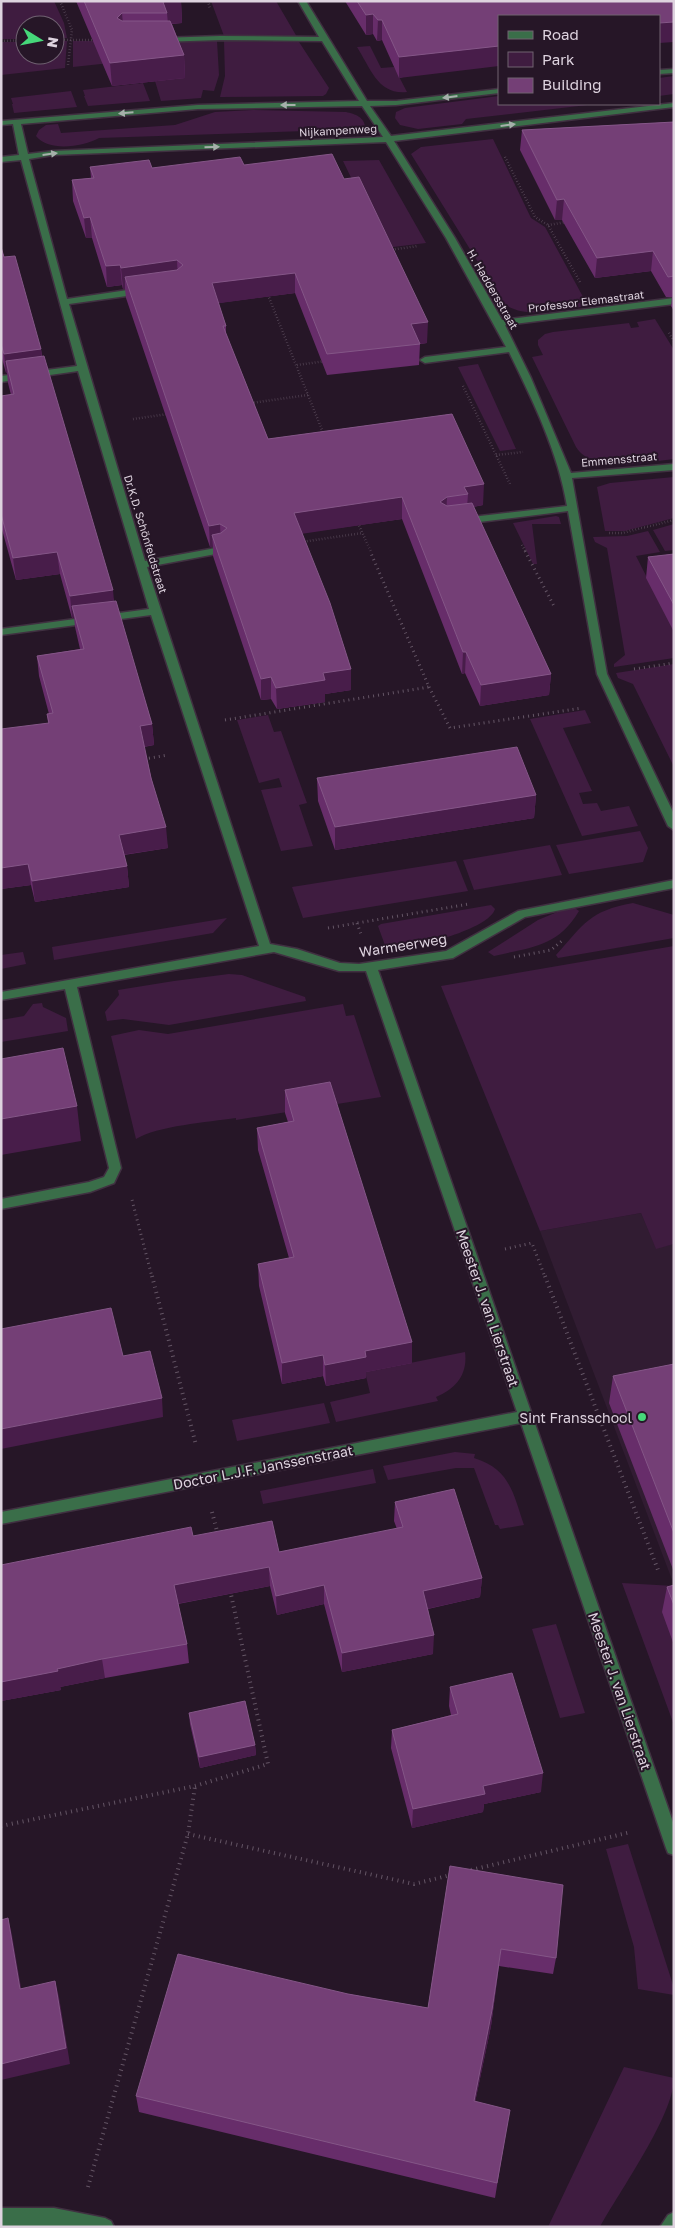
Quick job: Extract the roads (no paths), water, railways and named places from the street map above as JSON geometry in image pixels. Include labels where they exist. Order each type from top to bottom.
[{"type":"street","name":"H. Haddersstraat","points":[[302,1],[365,104],[390,139],[500,324],[557,447],[567,476],[602,674],[674,826]]},
{"type":"street","points":[[124,40],[325,39]]},
{"type":"street","points":[[660,72],[674,71]]},
{"type":"street","name":"Nijkampenweg","points":[[1,123],[198,107],[365,104],[498,91]]},
{"type":"street","name":"Nijkampenweg","points":[[1,160],[53,153],[390,139],[674,105]]},
{"type":"street","name":"Dr.K.D. Schönfeldstraat","points":[[17,122],[24,157],[82,368],[155,611],[270,949]]},
{"type":"street","points":[[64,302],[150,290]]},
{"type":"street","name":"Professor Elemastraat","points":[[500,324],[674,302]]},
{"type":"street","points":[[425,360],[512,349]]},
{"type":"street","points":[[1,378],[82,368]]},
{"type":"street","name":"Emmensstraat","points":[[567,476],[674,467]]},
{"type":"street","points":[[455,522],[572,508]]},
{"type":"street","points":[[142,565],[221,550]]},
{"type":"street","points":[[1,632],[155,611]]},
{"type":"street","name":"Warmeerweg","points":[[1,996],[270,949],[297,953],[338,966],[371,967],[449,955],[522,914],[674,884]]},
{"type":"street","name":"Meester J. van Lierstraat","points":[[371,967],[674,1848]]},
{"type":"street","points":[[1,1204],[90,1187],[109,1180],[115,1168],[70,984]]},
{"type":"street","name":"Doctor L.J.F. Janssenstraat","points":[[1,1518],[525,1416]]},
{"type":"street","points":[[1,2218],[54,2217],[105,2227]]},
{"type":"street","points":[[669,2227],[674,2222]]},
{"type":"place","name":"Sint Fransschool","points":[[642,1417]]}]
